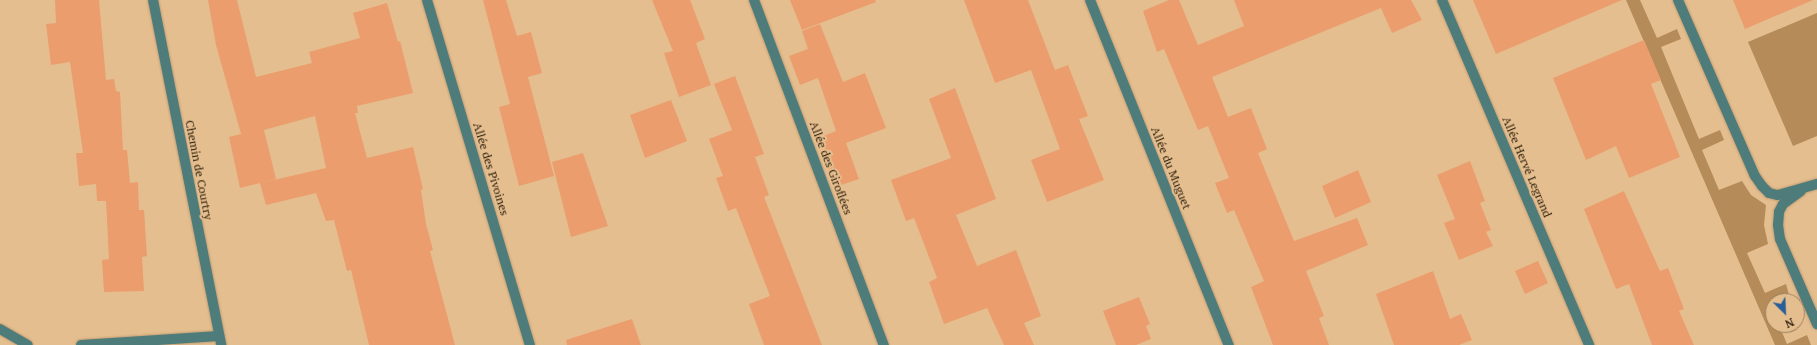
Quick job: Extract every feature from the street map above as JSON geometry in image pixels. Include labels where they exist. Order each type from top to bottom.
[{"type":"street","name":"Chemin de Courtry","points":[[153,0],[220,340]]},
{"type":"street","name":"Allée des Pivoines","points":[[427,0],[530,345]]},
{"type":"street","name":"Allée des Giroflées","points":[[754,0],[884,345]]},
{"type":"street","name":"Allée du Muguet","points":[[1090,0],[1229,345]]},
{"type":"street","name":"Allée Hervé Legrand","points":[[1442,0],[1589,345]]},
{"type":"street","points":[[1678,0],[1755,176],[1769,193],[1778,195],[1804,189],[1817,184]]},
{"type":"street","points":[[1804,189],[1783,204],[1779,212],[1778,226],[1780,239],[1817,324]]},
{"type":"street","points":[[0,329],[28,345]]},
{"type":"street","points":[[82,345],[220,340]]},
{"type":"shaded area","points":[[1626,0],[1640,0],[1657,38],[1677,29],[1681,39],[1661,47],[1699,139],[1720,130],[1724,140],[1702,150],[1719,190],[1742,181],[1751,195],[1766,205],[1764,225],[1768,244],[1747,253],[1765,293],[1765,322]]},
{"type":"shaded area","points":[[1817,13],[1817,136],[1793,146],[1748,42]]},
{"type":"shaded area","points":[[1786,284],[1788,293],[1765,293]]},
{"type":"shaded area","points":[[1770,333],[1782,333],[1787,344],[1807,335],[1811,345],[1775,345]]},
{"type":"building","points":[[55,0],[99,0],[106,80],[114,79],[116,91],[120,92],[123,150],[127,150],[130,183],[138,182],[139,210],[144,210],[147,256],[142,257],[144,291],[104,292],[102,260],[109,259],[106,201],[97,201],[96,184],[79,186],[76,153],[83,153],[70,62],[51,65],[46,24],[56,23]]},
{"type":"building","points":[[208,0],[237,0],[256,77],[312,63],[309,52],[360,38],[353,13],[387,3],[398,42],[400,41],[413,93],[357,106],[358,113],[355,113],[367,158],[413,147],[423,189],[421,190],[426,224],[433,250],[430,251],[455,345],[369,345],[351,270],[347,271],[334,220],[326,221],[316,193],[266,205],[260,183],[240,188],[229,137],[241,134],[216,45]],"holes":[[[315,116],[326,168],[265,182],[276,179],[264,130]]]},
{"type":"building","points":[[483,0],[506,0],[517,36],[531,32],[542,73],[528,77],[554,176],[519,186],[499,107],[510,104]]},
{"type":"building","points":[[652,0],[690,0],[705,39],[696,43],[711,85],[679,97],[664,53],[673,51]]},
{"type":"building","points":[[790,0],[875,0],[876,2],[802,30]]},
{"type":"building","points":[[964,0],[1028,0],[1055,70],[1068,65],[1088,116],[1079,119],[1104,180],[1047,202],[1031,160],[1060,149],[1031,70],[995,83]]},
{"type":"building","points":[[1169,0],[1179,0],[1198,45],[1244,26],[1234,0],[1411,0],[1422,20],[1392,33],[1381,8],[1212,77],[1228,117],[1251,108],[1267,149],[1258,153],[1294,241],[1357,218],[1368,245],[1306,271],[1324,316],[1319,318],[1329,345],[1273,345],[1251,287],[1264,281],[1234,210],[1227,213],[1215,183],[1229,178],[1208,126],[1198,130],[1164,49],[1157,52],[1143,11]]},
{"type":"building","points":[[1473,0],[1622,0],[1496,54]]},
{"type":"building","points":[[1733,0],[1813,0],[1745,29]]},
{"type":"building","points":[[820,24],[843,82],[865,73],[886,128],[846,143],[859,179],[835,187],[816,139],[836,131],[818,78],[800,85],[789,56],[808,49],[802,31]]},
{"type":"building","points":[[1644,40],[1661,80],[1651,84],[1680,157],[1629,178],[1616,146],[1586,160],[1553,78]]},
{"type":"building","points":[[735,76],[764,154],[755,157],[769,195],[764,197],[822,345],[764,345],[749,304],[770,296],[736,208],[728,211],[716,178],[723,176],[709,139],[732,130],[714,84]]},
{"type":"building","points":[[955,88],[996,199],[956,215],[977,266],[1016,250],[1041,316],[1024,323],[1034,345],[1004,345],[987,308],[944,324],[929,282],[937,278],[914,218],[906,221],[891,180],[951,158],[929,99]]},
{"type":"building","points":[[671,100],[687,141],[645,158],[630,115]]},
{"type":"building","points":[[583,153],[608,226],[571,237],[552,162]]},
{"type":"building","points":[[1470,161],[1485,201],[1480,203],[1491,230],[1486,232],[1493,246],[1459,260],[1444,223],[1455,219],[1437,175]]},
{"type":"building","points":[[1358,170],[1371,202],[1335,218],[1322,186]]},
{"type":"building","points":[[1624,191],[1660,271],[1668,268],[1684,309],[1679,311],[1694,345],[1652,345],[1629,284],[1616,289],[1584,209]]},
{"type":"building","points":[[1538,261],[1548,283],[1525,294],[1515,271]]},
{"type":"building","points":[[1433,271],[1450,319],[1461,314],[1472,340],[1459,345],[1394,345],[1376,294]]},
{"type":"building","points":[[1139,297],[1150,324],[1146,326],[1151,339],[1136,345],[1116,345],[1103,311]]},
{"type":"building","points":[[632,319],[641,345],[567,345],[566,340]]}]
